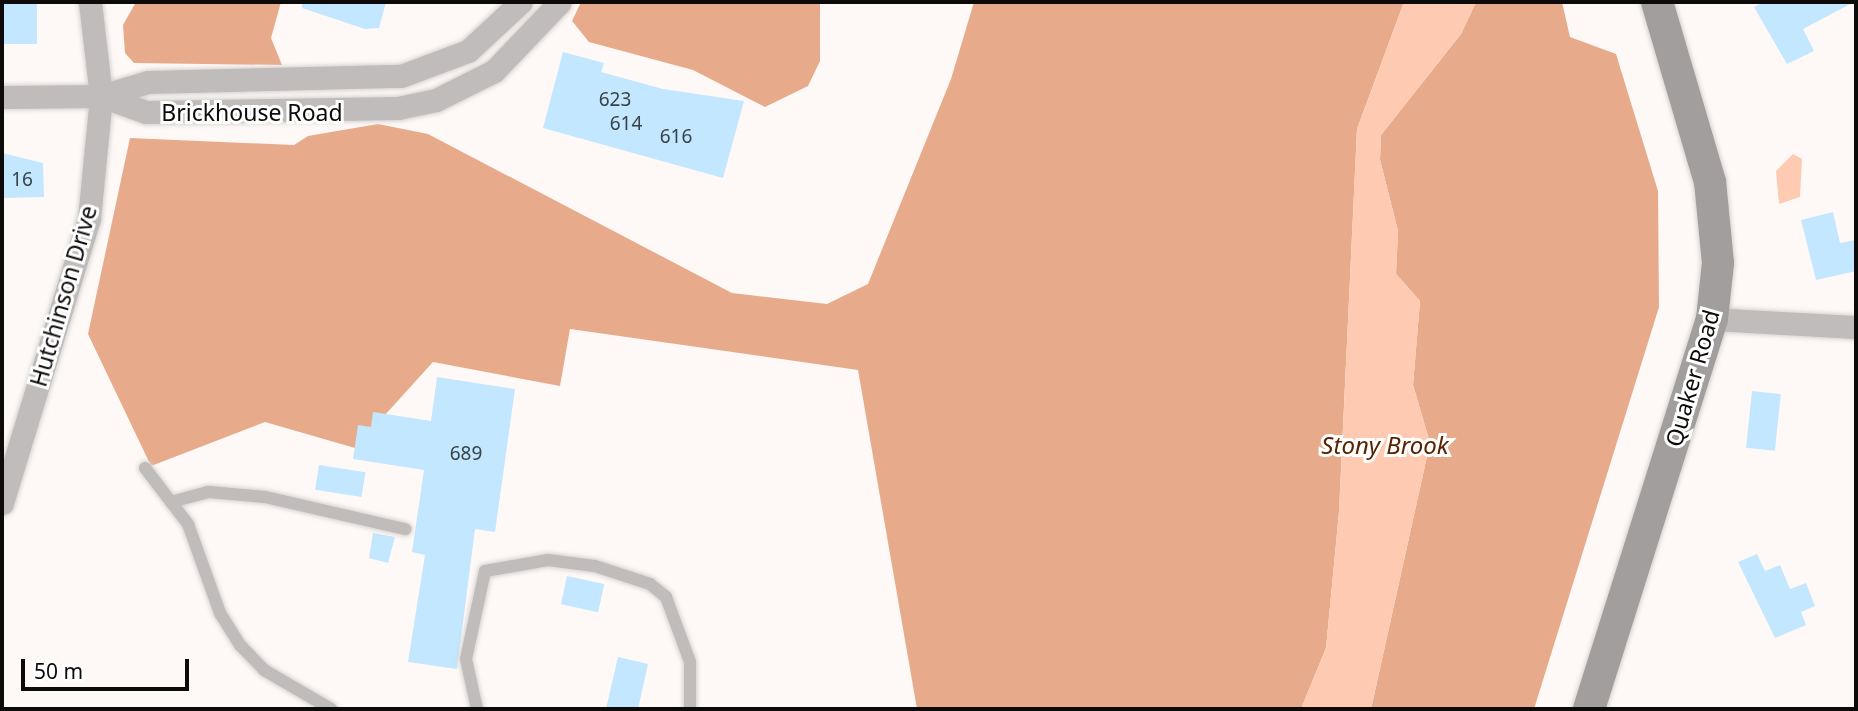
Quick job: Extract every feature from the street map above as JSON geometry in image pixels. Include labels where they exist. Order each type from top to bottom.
[{"type":"street","name":"Hutchinson Drive","points":[[2,503],[89,219],[101,96],[90,2]]},
{"type":"street","name":"Brickhouse Road","points":[[101,96],[148,82],[356,82],[401,76],[454,58],[489,36],[521,2]]},
{"type":"street","name":"Brickhouse Road","points":[[101,96],[146,112],[361,111],[436,100],[468,86],[516,52],[560,2]]},
{"type":"street","name":"Quaker Road","points":[[1589,709],[1712,319],[1718,263],[1710,181],[1657,2]]},
{"type":"street","points":[[454,58],[468,86]]},
{"type":"street","points":[[2,97],[101,96]]},
{"type":"street","points":[[1712,319],[1856,327]]},
{"type":"lane","points":[[145,468],[188,524],[215,602],[240,645],[264,670],[331,709]]},
{"type":"lane","points":[[171,502],[209,492],[265,497],[405,529]]},
{"type":"lane","points":[[477,709],[466,659],[485,571],[548,560],[595,566],[650,584],[666,597],[690,662],[690,709]]},
{"type":"shaded area","points":[[136,2],[281,2],[271,38],[282,65],[134,63],[125,53],[123,25]]},
{"type":"shaded area","points":[[581,2],[820,2],[820,61],[808,86],[765,107],[693,70],[589,42],[572,21]]},
{"type":"shaded area","points":[[974,2],[1404,2],[1357,129],[1339,512],[1326,648],[1301,709],[917,709],[858,370],[570,329],[560,386],[433,362],[355,448],[265,422],[151,466],[88,334],[130,138],[294,145],[308,136],[378,124],[428,134],[732,293],[827,304],[868,284],[951,79]]},
{"type":"shaded area","points":[[1476,2],[1562,2],[1570,37],[1616,54],[1658,191],[1659,307],[1534,709],[1371,709],[1430,443],[1413,385],[1420,301],[1396,274],[1398,231],[1380,160],[1381,135],[1461,34]]},
{"type":"water","name":"Stony Brook","points":[[1404,2],[1476,2],[1461,34],[1381,135],[1380,160],[1398,231],[1396,274],[1420,301],[1413,385],[1430,443],[1371,709],[1301,709],[1326,648],[1339,512],[1357,129]]},
{"type":"water","points":[[1793,154],[1802,159],[1800,197],[1779,204],[1776,171]]},
{"type":"building","points":[[2,2],[37,2],[37,44],[2,44]]},
{"type":"building","points":[[302,2],[386,2],[379,28],[365,29],[302,8]]},
{"type":"building","points":[[1764,2],[1854,2],[1803,29],[1814,51],[1787,64],[1754,7]]},
{"type":"building","points":[[563,52],[604,63],[601,72],[663,89],[744,101],[723,178],[543,128]]},
{"type":"building","points":[[2,153],[43,163],[44,197],[2,198]]},
{"type":"building","points":[[1833,212],[1840,243],[1856,240],[1856,271],[1816,280],[1801,220]]},
{"type":"building","points":[[437,377],[515,389],[495,532],[475,529],[457,669],[408,662],[425,555],[412,552],[424,470],[353,459],[358,425],[371,427],[373,412],[431,421]]},
{"type":"building","points":[[1752,391],[1781,394],[1775,451],[1746,448]]},
{"type":"building","points":[[319,465],[365,472],[362,497],[315,490]]},
{"type":"building","points":[[373,533],[395,537],[388,563],[369,558]]},
{"type":"building","points":[[1757,554],[1765,571],[1780,565],[1790,589],[1806,583],[1815,606],[1801,612],[1806,625],[1775,638],[1738,562]]},
{"type":"building","points":[[567,576],[604,584],[598,612],[561,604]]},
{"type":"building","points":[[618,657],[648,664],[638,709],[606,709]]}]
